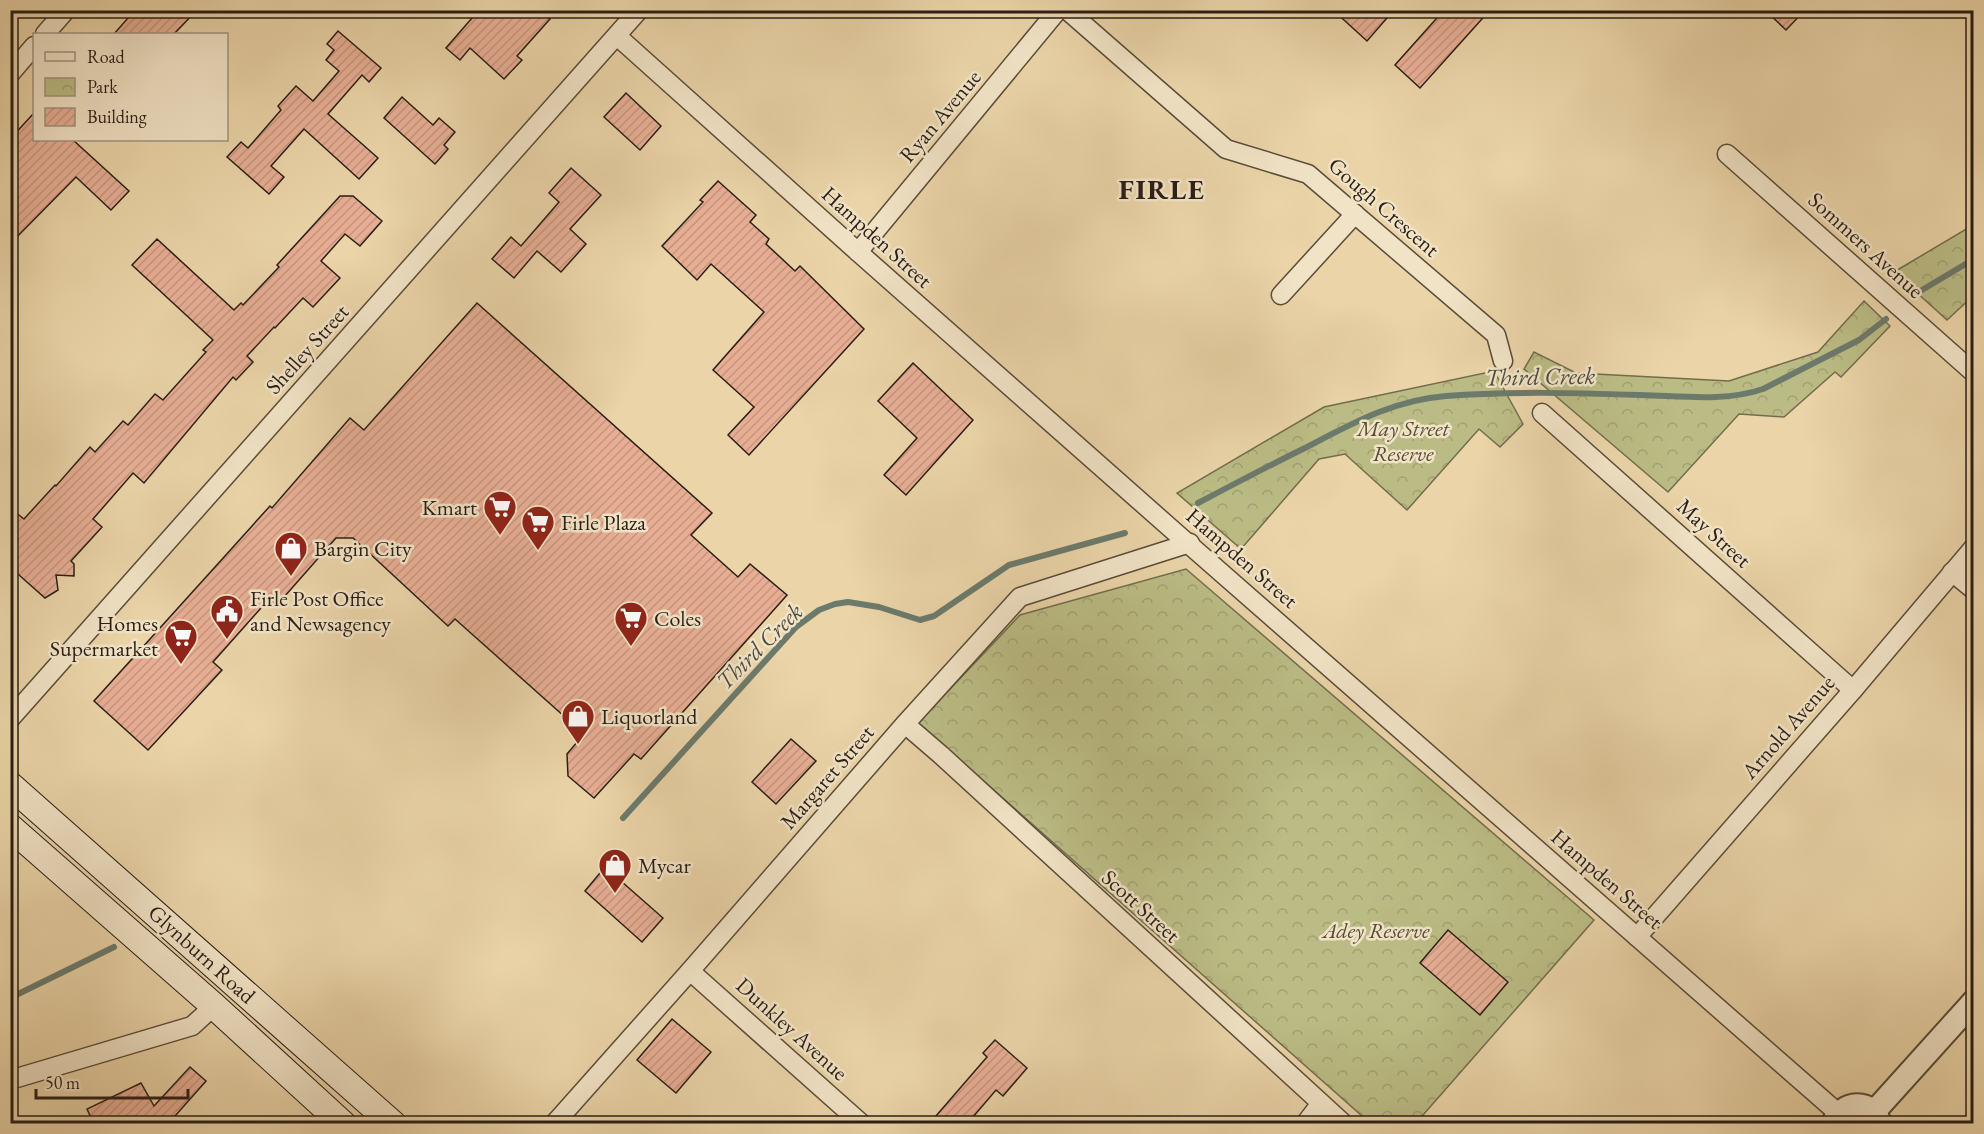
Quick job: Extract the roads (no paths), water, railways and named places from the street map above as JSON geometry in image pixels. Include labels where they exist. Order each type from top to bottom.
[{"type":"main road","name":"Glynburn Road","points":[[10,784],[393,1124]]},
{"type":"main road","name":"Glynburn Road","points":[[10,827],[214,1006],[343,1124]]},
{"type":"street","points":[[46,33],[66,10]]},
{"type":"street","name":"Shelley Street","points":[[10,719],[639,10]]},
{"type":"street","name":"Ryan Avenue","points":[[858,252],[1058,10]]},
{"type":"street","name":"Gough Crescent","points":[[1068,10],[1226,149],[1308,174],[1496,334],[1503,362]]},
{"type":"street","name":"Hampden Street","points":[[617,36],[858,252],[1637,938],[1835,1118]]},
{"type":"street","points":[[10,74],[33,47]]},
{"type":"street","name":"Sommers Avenue","points":[[1727,154],[1974,373]]},
{"type":"street","points":[[1281,295],[1355,214]]},
{"type":"street","name":"May Street","points":[[1542,413],[1853,690]]},
{"type":"street","name":"Margaret Street","points":[[554,1124],[905,724],[1020,597],[1190,543]]},
{"type":"street","name":"Arnold Avenue","points":[[1637,938],[1853,690],[1974,546]]},
{"type":"street","points":[[1952,572],[1974,590]]},
{"type":"street","name":"Scott Street","points":[[905,724],[1344,1124]]},
{"type":"street","name":"Dunkley Avenue","points":[[690,971],[862,1124]]},
{"type":"street","points":[[1835,1118],[1844,1108],[1857,1105],[1868,1107],[1877,1118],[1974,1000]]},
{"type":"street","points":[[10,1080],[192,1026],[214,1006]]},
{"type":"street","points":[[1305,1124],[1321,1103]]},
{"type":"waterway","name":"Third Creek","points":[[1922,290],[1974,259]]},
{"type":"waterway","name":"Third Creek","points":[[1198,503],[1357,421],[1409,402],[1446,396],[1495,393],[1734,396],[1763,389],[1859,340],[1886,319]]},
{"type":"waterway","name":"Third Creek","points":[[623,818],[796,627],[819,610],[848,602],[879,607],[920,620],[934,616],[1009,565],[1125,533]]},
{"type":"waterway","name":"Third Creek","points":[[10,998],[114,947]]},
{"type":"place","name":"Kmart","points":[[500,536]]},
{"type":"place","name":"Firle Plaza","points":[[538,551]]},
{"type":"place","name":"Bargin City","points":[[291,577]]},
{"type":"place","name":"Firle Post Office and Newsagency","points":[[227,640]]},
{"type":"place","name":"Coles","points":[[631,647]]},
{"type":"place","name":"Homes Supermarket","points":[[181,665]]},
{"type":"place","name":"Liquorland","points":[[578,745]]},
{"type":"place","name":"Mycar","points":[[615,894]]},
{"type":"district","name":"FIRLE","points":[[1162,189]]},
{"type":"park label","name":"May Street Reserve","points":[[1403,440]]},
{"type":"park label","name":"Adey Reserve","points":[[1376,930]]}]
